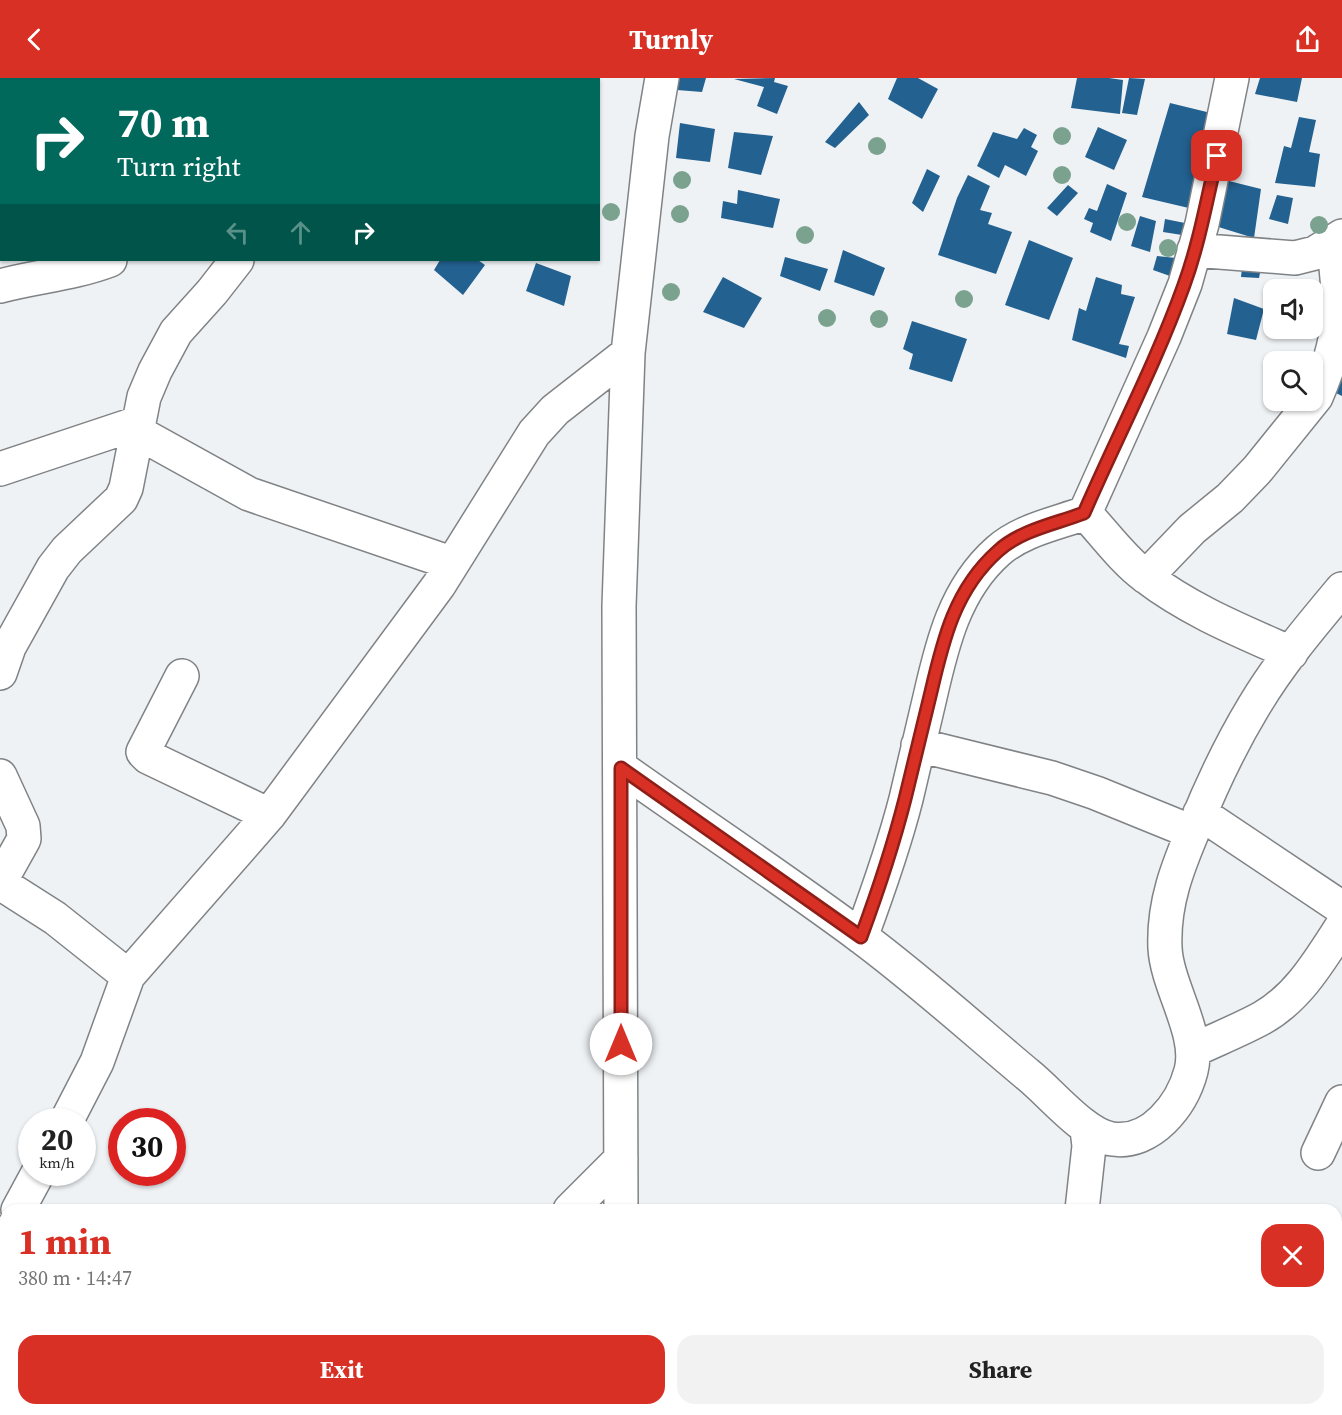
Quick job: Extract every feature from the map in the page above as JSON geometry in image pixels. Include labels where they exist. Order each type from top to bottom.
[{"type":"street","points":[[621,1204],[619,606],[628,353],[652,136],[662,78]]},
{"type":"street","points":[[861,937],[886,868],[943,640],[962,595],[998,551],[1024,534],[1084,513],[1164,337],[1185,284],[1214,167],[1232,78]]},
{"type":"street","points":[[1146,577],[1192,529],[1230,498],[1257,470],[1316,397],[1331,370],[1338,347],[1342,317],[1337,239],[1315,253],[1295,258],[1194,250]]},
{"type":"street","points":[[0,286],[29,278],[60,275],[107,261]]},
{"type":"street","points":[[0,672],[9,647],[53,568],[67,550],[121,499],[126,488],[144,397],[155,371],[176,332],[236,261]]},
{"type":"street","points":[[73,1108],[97,1062],[128,976],[269,815],[439,585],[534,433],[555,410],[628,353]]},
{"type":"street","points":[[0,469],[137,428],[249,494],[451,563]]},
{"type":"street","points":[[1084,513],[1146,577],[1206,615],[1291,653]]},
{"type":"street","points":[[621,768],[861,937],[1046,1088],[1087,1129],[1110,1139],[1135,1139],[1156,1127],[1177,1103],[1191,1072],[1194,1050],[1168,969],[1165,947],[1169,898],[1177,868],[1226,756],[1256,703],[1291,653],[1342,589]]},
{"type":"street","points":[[182,676],[143,752],[148,757],[269,815]]},
{"type":"street","points":[[918,745],[1052,778],[1196,823],[1342,908]]},
{"type":"street","points":[[0,776],[23,826],[24,838],[0,882],[55,918],[128,976]]},
{"type":"street","points":[[1194,1050],[1264,1017],[1295,991],[1320,960],[1342,926]]},
{"type":"street","points":[[1318,1153],[1342,1102]]},
{"type":"street","points":[[1083,1204],[1089,1146],[1087,1129]]},
{"type":"street","points":[[576,1204],[621,1160]]},
{"type":"street","points":[[21,1204],[31,1186]]},
{"type":"building","points":[[679,78],[706,78],[702,92],[677,90]]},
{"type":"building","points":[[775,78],[774,82],[788,86],[777,114],[757,106],[764,87],[734,79]]},
{"type":"building","points":[[897,78],[918,78],[938,89],[922,119],[888,99]]},
{"type":"building","points":[[1077,78],[1123,80],[1120,114],[1071,108]]},
{"type":"building","points":[[1129,78],[1145,79],[1137,115],[1122,113]]},
{"type":"building","points":[[1260,78],[1302,78],[1297,102],[1255,94]]},
{"type":"building","points":[[859,102],[869,115],[835,148],[825,142]]},
{"type":"building","points":[[1170,103],[1215,114],[1193,209],[1142,197]]},
{"type":"building","points":[[1299,117],[1316,120],[1309,152],[1320,154],[1315,187],[1275,183],[1284,146],[1291,148]]},
{"type":"building","points":[[680,123],[715,129],[710,162],[676,158]]},
{"type":"building","points":[[1098,127],[1127,140],[1114,170],[1085,157]]},
{"type":"building","points":[[1024,128],[1037,135],[1031,147],[1038,151],[1026,176],[1005,165],[999,178],[977,166],[993,132],[1017,139]]},
{"type":"building","points":[[734,132],[773,136],[761,175],[728,168]]},
{"type":"building","points":[[927,169],[940,176],[923,212],[912,203]]},
{"type":"building","points":[[968,175],[990,186],[980,210],[992,213],[988,224],[1012,232],[996,274],[938,255],[957,198]]},
{"type":"building","points":[[1221,179],[1261,189],[1254,238],[1212,225]]},
{"type":"building","points":[[1107,184],[1127,193],[1111,241],[1090,232],[1093,223],[1084,219],[1089,208],[1097,211]]},
{"type":"building","points":[[1068,185],[1078,193],[1057,216],[1047,208]]},
{"type":"building","points":[[738,190],[780,199],[773,228],[721,218],[723,201],[737,204]]},
{"type":"building","points":[[1277,195],[1293,198],[1288,224],[1269,219]]},
{"type":"building","points":[[1140,216],[1156,221],[1150,252],[1131,246]]},
{"type":"building","points":[[1165,219],[1185,223],[1182,235],[1163,232]]},
{"type":"building","points":[[1029,240],[1073,258],[1049,320],[1005,305]]},
{"type":"building","points":[[843,250],[885,268],[874,296],[834,282]]},
{"type":"building","points":[[1157,256],[1176,258],[1170,276],[1153,270]]},
{"type":"building","points":[[785,257],[828,269],[820,291],[780,276]]},
{"type":"building","points":[[1243,259],[1262,263],[1259,278],[1241,277]]},
{"type":"building","points":[[439,261],[479,261],[485,265],[463,295],[434,270]]},
{"type":"building","points":[[536,263],[571,276],[564,306],[526,291]]},
{"type":"building","points":[[723,277],[762,298],[744,328],[703,312]]},
{"type":"building","points":[[1096,277],[1122,285],[1121,294],[1135,297],[1119,344],[1129,346],[1126,358],[1072,340],[1079,308],[1086,311]]},
{"type":"building","points":[[1234,298],[1263,309],[1256,340],[1227,334]]},
{"type":"building","points":[[912,321],[967,339],[952,382],[909,369],[913,354],[903,349]]},
{"type":"building","points":[[1342,352],[1342,396],[1324,387]]},
{"type":"route","points":[[621,1044],[621,768],[861,937],[896,834],[943,640],[962,595],[998,551],[1024,534],[1084,513],[1164,337],[1185,284],[1202,224],[1217,156]]}]
